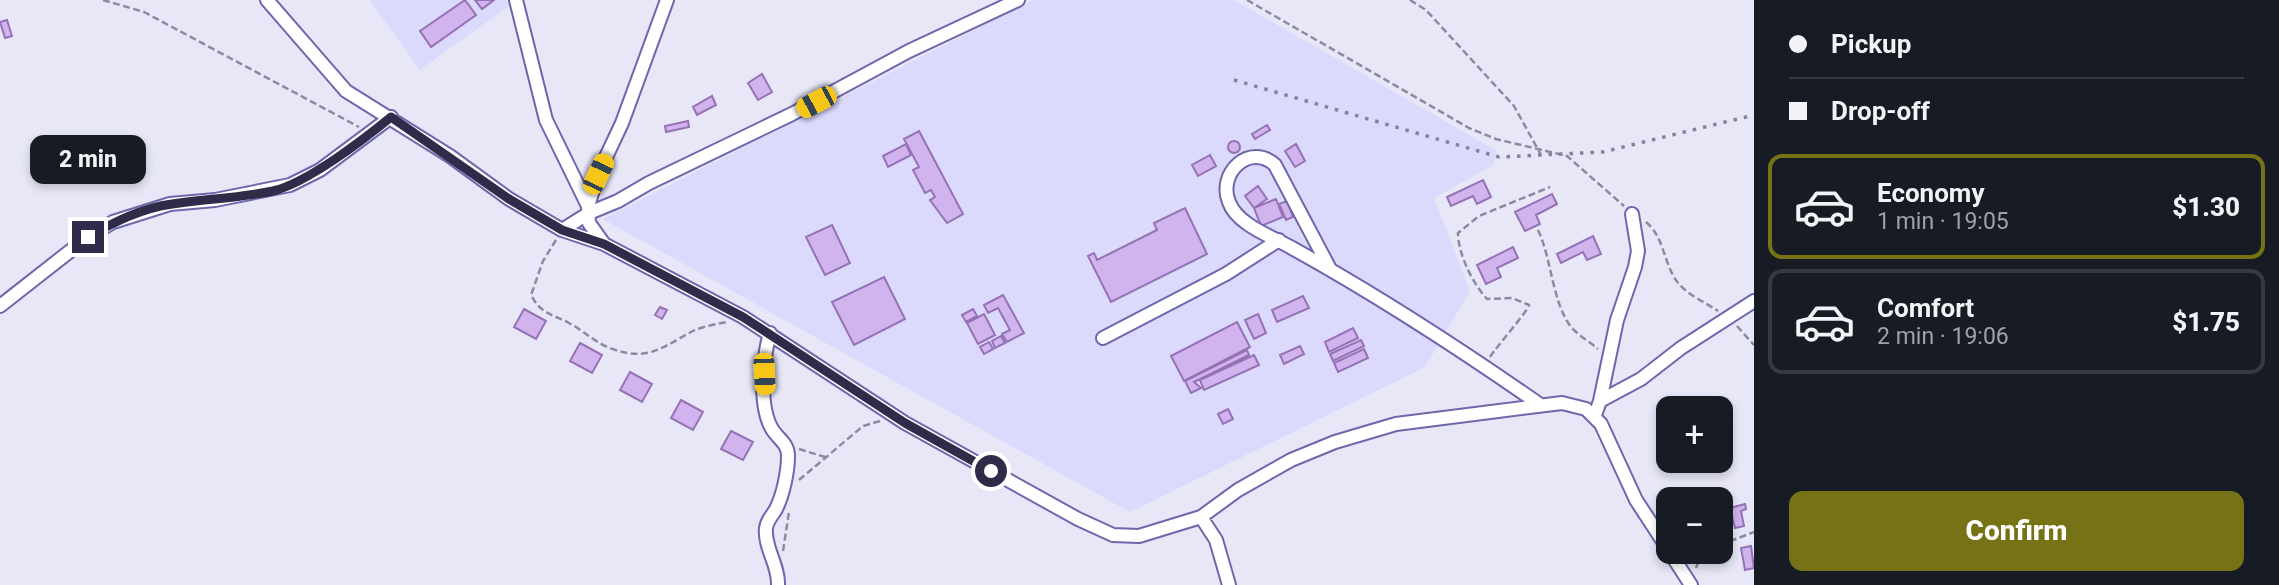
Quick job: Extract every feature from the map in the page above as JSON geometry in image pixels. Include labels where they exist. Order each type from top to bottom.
[{"type":"street","points":[[267,0],[346,91],[391,117],[509,199],[562,230],[604,244],[743,317],[905,423],[1078,519],[1113,535],[1139,536],[1201,517],[1238,490],[1291,460],[1335,442],[1396,424],[1496,413],[1539,404],[1573,404],[1595,415],[1636,500],[1656,530]]},
{"type":"street","points":[[516,0],[546,120],[588,210]]},
{"type":"street","points":[[604,244],[589,223],[588,210],[598,174],[622,123],[667,0]]},
{"type":"street","points":[[562,230],[588,210],[618,201],[649,183],[792,114],[909,51],[1018,0]]},
{"type":"street","points":[[0,306],[88,237],[113,222],[170,204],[215,200],[290,185],[320,170],[391,117]]},
{"type":"street","points":[[1330,269],[1275,165],[1264,157],[1245,159],[1231,171],[1227,181],[1227,198],[1231,209],[1246,222],[1330,269],[1485,366],[1539,404]]},
{"type":"street","points":[[1595,415],[1622,302],[1638,251],[1632,214]]},
{"type":"street","points":[[1103,338],[1226,274],[1279,240]]},
{"type":"street","points":[[1600,401],[1641,379],[1754,301]]},
{"type":"street","points":[[771,334],[762,362],[765,397],[771,428],[786,445],[788,455],[780,498],[765,529],[766,541],[778,575],[778,585]]},
{"type":"street","points":[[1201,517],[1216,540],[1229,585]]},
{"type":"street","points":[[1678,564],[1691,583]]},
{"type":"path","points":[[103,0],[144,12],[371,133]]},
{"type":"path","points":[[1247,0],[1469,128],[1496,139],[1537,146]]},
{"type":"path","points":[[1410,0],[1426,10],[1514,106],[1541,155]]},
{"type":"path","points":[[1485,366],[1510,328],[1528,312],[1529,305],[1512,298],[1487,299],[1479,291],[1462,253],[1458,233],[1479,216],[1550,187]]},
{"type":"path","points":[[562,230],[542,261],[531,295],[540,309],[568,322],[608,348],[625,353],[661,351],[698,329],[743,317]]},
{"type":"path","points":[[1538,230],[1547,248],[1566,318],[1573,330],[1600,351],[1605,368]]},
{"type":"path","points":[[1728,317],[1754,345]]},
{"type":"path","points":[[796,484],[825,457],[871,422],[905,423]]},
{"type":"path","points":[[786,445],[825,457]]},
{"type":"path","points":[[782,554],[789,501]]},
{"type":"path","points":[[1733,540],[1754,532]]},
{"type":"path","points":[[1691,583],[1698,564]]},
{"type":"shaded area","points":[[370,0],[517,0],[420,70]]},
{"type":"shaded area","points":[[1033,0],[1234,0],[1497,151],[1493,165],[1434,198],[1470,291],[1425,367],[1130,512],[603,219]]},
{"type":"building","points":[[465,0],[476,15],[431,47],[420,31]]},
{"type":"building","points":[[475,0],[494,0],[482,9]]},
{"type":"building","points":[[7,20],[12,36],[5,38],[0,22]]},
{"type":"building","points":[[762,74],[772,92],[758,100],[748,83]]},
{"type":"building","points":[[712,96],[716,105],[697,115],[693,107]]},
{"type":"building","points":[[688,121],[689,127],[666,132],[665,126]]},
{"type":"building","points":[[1267,125],[1270,130],[1255,139],[1252,134]]},
{"type":"building","points":[[919,131],[963,214],[947,223],[930,200],[935,197],[931,190],[925,193],[913,170],[919,167],[904,139]]},
{"type":"building","points":[[1229,142],[1239,142],[1239,152],[1229,152]]},
{"type":"building","points":[[906,144],[911,155],[888,167],[883,156]]},
{"type":"building","points":[[1296,144],[1305,161],[1295,167],[1285,151]]},
{"type":"building","points":[[1210,155],[1216,166],[1198,176],[1192,165]]},
{"type":"building","points":[[1483,180],[1491,197],[1477,204],[1473,196],[1451,206],[1447,197]]},
{"type":"building","points":[[1258,186],[1267,199],[1254,208],[1245,196]]},
{"type":"building","points":[[1552,194],[1557,204],[1536,215],[1540,224],[1525,231],[1515,212]]},
{"type":"building","points":[[1276,199],[1283,217],[1261,226],[1254,208]]},
{"type":"building","points":[[1287,201],[1293,217],[1286,220],[1279,204]]},
{"type":"building","points":[[1185,208],[1207,254],[1111,302],[1088,256],[1094,253],[1097,260],[1157,230],[1154,223]]},
{"type":"building","points":[[832,225],[850,263],[825,275],[806,237]]},
{"type":"building","points":[[1593,236],[1601,254],[1587,260],[1583,252],[1561,263],[1557,254]]},
{"type":"building","points":[[1513,247],[1518,258],[1497,268],[1501,277],[1486,284],[1477,265]]},
{"type":"building","points":[[884,277],[905,319],[854,345],[832,302]]},
{"type":"building","points":[[1003,295],[1024,333],[1007,342],[1002,334],[1010,330],[998,308],[988,313],[984,305]]},
{"type":"building","points":[[1303,296],[1309,308],[1277,322],[1272,310]]},
{"type":"building","points":[[660,307],[667,310],[662,319],[655,315]]},
{"type":"building","points":[[524,309],[546,321],[536,339],[514,327]]},
{"type":"building","points":[[973,309],[977,316],[966,322],[962,315]]},
{"type":"building","points":[[984,314],[995,335],[978,344],[967,323]]},
{"type":"building","points":[[1258,314],[1266,333],[1254,339],[1245,320]]},
{"type":"building","points":[[1237,322],[1250,347],[1184,381],[1171,356]]},
{"type":"building","points":[[1353,328],[1358,338],[1329,352],[1325,342]]},
{"type":"building","points":[[1001,336],[1005,343],[995,348],[992,341]]},
{"type":"building","points":[[1361,340],[1364,346],[1333,361],[1330,354]]},
{"type":"building","points":[[989,342],[993,349],[984,354],[980,347]]},
{"type":"building","points":[[580,343],[602,355],[592,373],[570,361]]},
{"type":"building","points":[[1300,346],[1304,354],[1284,364],[1280,355]]},
{"type":"building","points":[[1364,349],[1368,358],[1338,372],[1334,363]]},
{"type":"building","points":[[1247,350],[1249,355],[1194,382],[1201,388],[1191,393],[1185,381]]},
{"type":"building","points":[[1254,355],[1259,365],[1204,390],[1200,380]]},
{"type":"building","points":[[630,372],[652,384],[642,402],[620,390]]},
{"type":"building","points":[[681,400],[703,412],[693,430],[671,418]]},
{"type":"building","points":[[1228,409],[1233,419],[1223,424],[1218,414]]},
{"type":"building","points":[[731,431],[753,442],[743,460],[721,449]]},
{"type":"building","points":[[1745,504],[1746,509],[1741,511],[1744,526],[1735,528],[1733,507]]},
{"type":"building","points":[[1751,546],[1754,568],[1745,570],[1741,548]]},
{"type":"railway","points":[[1234,80],[1499,157],[1603,152],[1754,115]]},
{"type":"route","points":[[88,237],[113,222],[170,204],[274,191],[290,185],[320,170],[391,117],[509,199],[562,230],[604,244],[743,317],[905,423],[991,471]]}]
